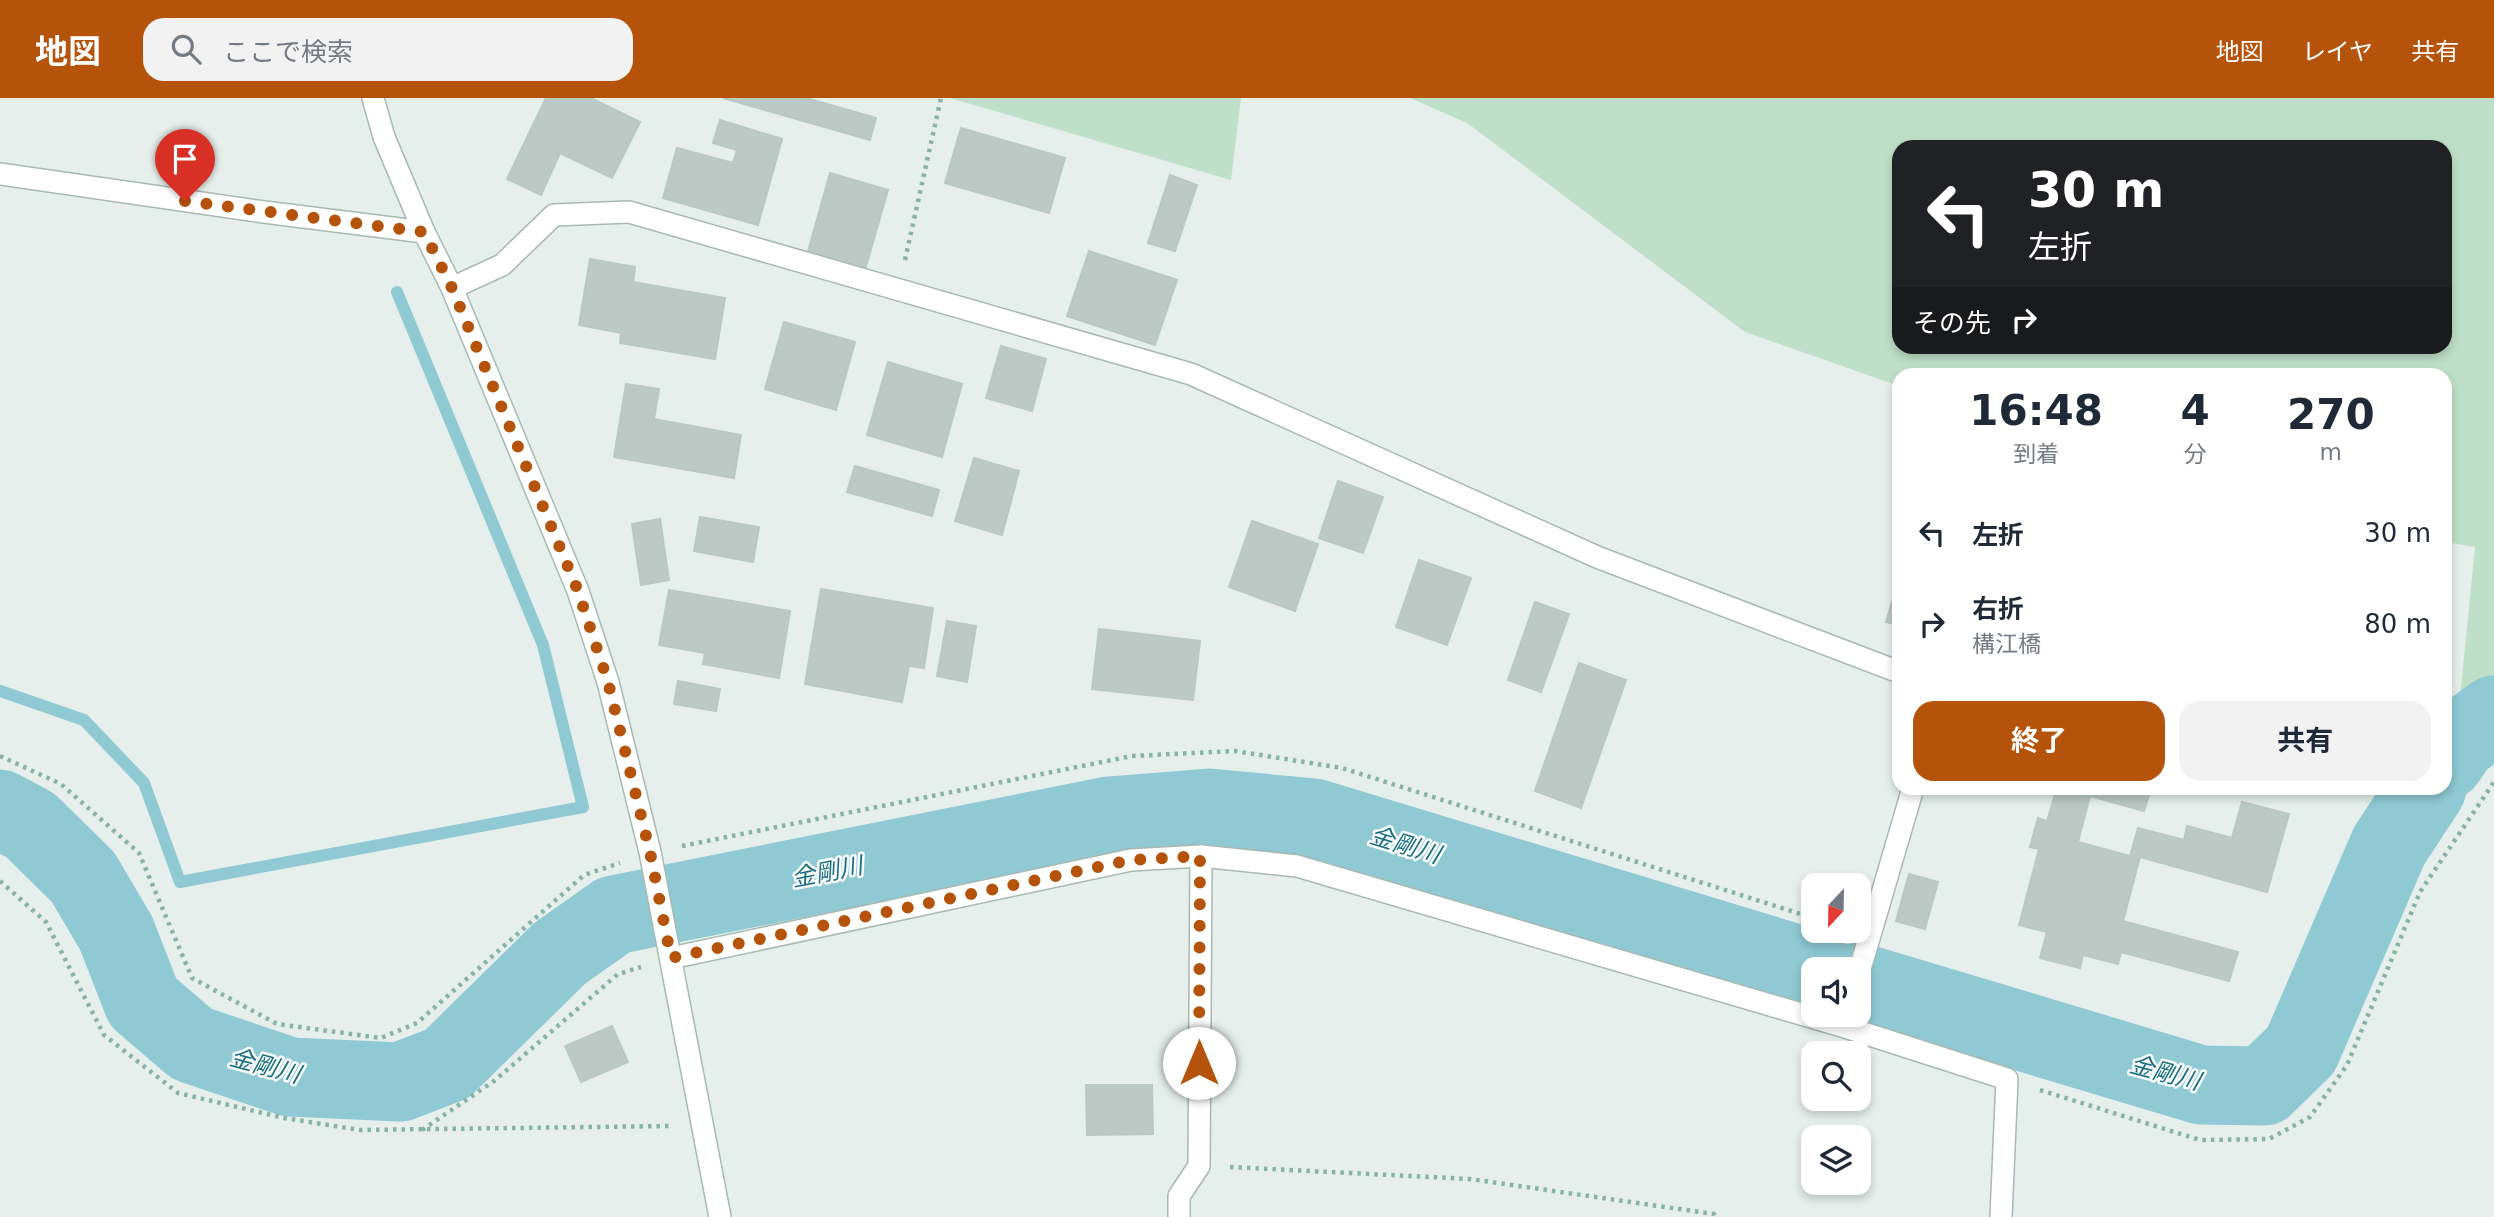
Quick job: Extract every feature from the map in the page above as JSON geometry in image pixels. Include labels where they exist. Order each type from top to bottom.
[{"type":"street","points":[[373,98],[384,137],[424,232],[452,288],[578,591],[608,682],[650,852],[720,1217]]},
{"type":"street","points":[[0,174],[424,232]]},
{"type":"street","points":[[452,288],[502,265],[554,215],[629,212],[1191,374],[1597,557],[1892,669]]},
{"type":"street","points":[[1863,957],[1911,795]]},
{"type":"street","points":[[671,958],[1131,860],[1200,856],[1297,866],[1801,1008]]},
{"type":"street","points":[[1179,1217],[1179,1196],[1199,1166],[1200,856]]},
{"type":"street","points":[[1864,1027],[2007,1079],[2001,1217]]},
{"type":"path","points":[[898,291],[941,98]]},
{"type":"path","points":[[0,756],[61,784],[139,853],[192,978],[277,1024],[381,1038],[417,1023],[584,876],[650,852],[1132,756],[1235,751],[1342,768],[1801,915]]},
{"type":"path","points":[[2007,1079],[2200,1140],[2269,1139],[2310,1118],[2347,1065],[2420,892],[2494,782]]},
{"type":"path","points":[[0,881],[46,922],[104,1035],[178,1093],[284,1118],[360,1130],[703,1125]]},
{"type":"path","points":[[421,1130],[494,1081],[618,974],[671,958]]},
{"type":"path","points":[[1199,1166],[1470,1179],[1714,1214],[1714,1217]]},
{"type":"green space","points":[[950,98],[1241,98],[1231,180]]},
{"type":"green space","points":[[1410,98],[2494,98],[2494,679],[2460,697],[2475,547],[2452,543],[2452,368],[1892,368],[1892,384],[1745,332],[1467,123]]},
{"type":"building","points":[[546,98],[591,98],[640,122],[612,178],[560,153],[541,195],[507,179]]},
{"type":"building","points":[[723,98],[806,98],[876,118],[870,140]]},
{"type":"building","points":[[720,120],[782,139],[758,225],[663,198],[677,148],[733,163],[737,150],[713,143]]},
{"type":"building","points":[[961,128],[1065,158],[1049,213],[945,183]]},
{"type":"building","points":[[830,173],[888,190],[865,270],[807,255]]},
{"type":"building","points":[[1170,175],[1197,185],[1175,251],[1148,243]]},
{"type":"building","points":[[1089,251],[1177,280],[1155,345],[1067,316]]},
{"type":"building","points":[[590,259],[635,267],[633,282],[725,298],[715,359],[620,343],[621,333],[579,325]]},
{"type":"building","points":[[784,322],[855,342],[836,410],[765,389]]},
{"type":"building","points":[[1001,346],[1046,359],[1032,411],[986,398]]},
{"type":"building","points":[[888,362],[962,384],[942,457],[867,435]]},
{"type":"building","points":[[626,384],[659,389],[654,419],[741,435],[734,478],[614,457]]},
{"type":"building","points":[[974,458],[1019,471],[1002,535],[955,521]]},
{"type":"building","points":[[855,466],[939,490],[932,516],[847,492]]},
{"type":"building","points":[[1338,481],[1383,497],[1363,553],[1319,538]]},
{"type":"building","points":[[700,517],[759,527],[753,562],[694,551]]},
{"type":"building","points":[[660,519],[669,580],[641,585],[632,524]]},
{"type":"building","points":[[1252,521],[1318,544],[1295,611],[1229,587]]},
{"type":"building","points":[[1419,560],[1471,578],[1447,645],[1396,627]]},
{"type":"building","points":[[821,589],[933,608],[924,668],[909,666],[902,702],[805,684]]},
{"type":"building","points":[[669,590],[790,611],[779,678],[703,664],[705,653],[659,645]]},
{"type":"building","points":[[1535,602],[1569,614],[1541,692],[1508,680]]},
{"type":"building","points":[[1892,602],[1892,623],[1886,622]]},
{"type":"building","points":[[947,621],[976,626],[967,682],[937,676]]},
{"type":"building","points":[[1099,629],[1200,641],[1193,700],[1092,689]]},
{"type":"building","points":[[1579,663],[1626,680],[1581,808],[1535,791]]},
{"type":"building","points":[[678,681],[720,689],[716,711],[674,704]]},
{"type":"building","points":[[2055,795],[2149,795],[2144,811],[2090,796],[2078,842],[2130,856],[2138,828],[2184,840],[2187,826],[2232,838],[2242,802],[2289,814],[2267,892],[2140,857],[2123,921],[2238,952],[2229,981],[2121,952],[2118,964],[2083,955],[2080,968],[2040,958],[2047,932],[2019,925],[2039,849],[2030,847],[2038,818],[2047,821]]},
{"type":"building","points":[[1909,874],[1938,882],[1925,929],[1896,921]]},
{"type":"building","points":[[612,1026],[628,1062],[581,1082],[565,1046]]},
{"type":"building","points":[[1086,1085],[1152,1085],[1153,1134],[1087,1135]]},
{"type":"waterway","points":[[0,691],[84,720],[144,783],[180,882],[583,807],[543,645],[397,292]]},
{"type":"waterway","name":"金剛川","points":[[2452,751],[2458,742],[2494,715]]},
{"type":"waterway","name":"金剛川","points":[[1871,986],[2201,1085],[2264,1086],[2301,1050],[2389,846],[2422,795]]},
{"type":"waterway","name":"金剛川","points":[[0,809],[30,825],[83,877],[116,933],[143,1002],[192,1044],[290,1077],[400,1082],[447,1064],[560,953],[614,915],[1109,816],[1209,808],[1314,818],[1801,965]]},
{"type":"route","points":[[185,201],[424,232],[452,288],[578,591],[608,682],[650,852],[671,958],[1131,860],[1200,856],[1199,1063]]}]
